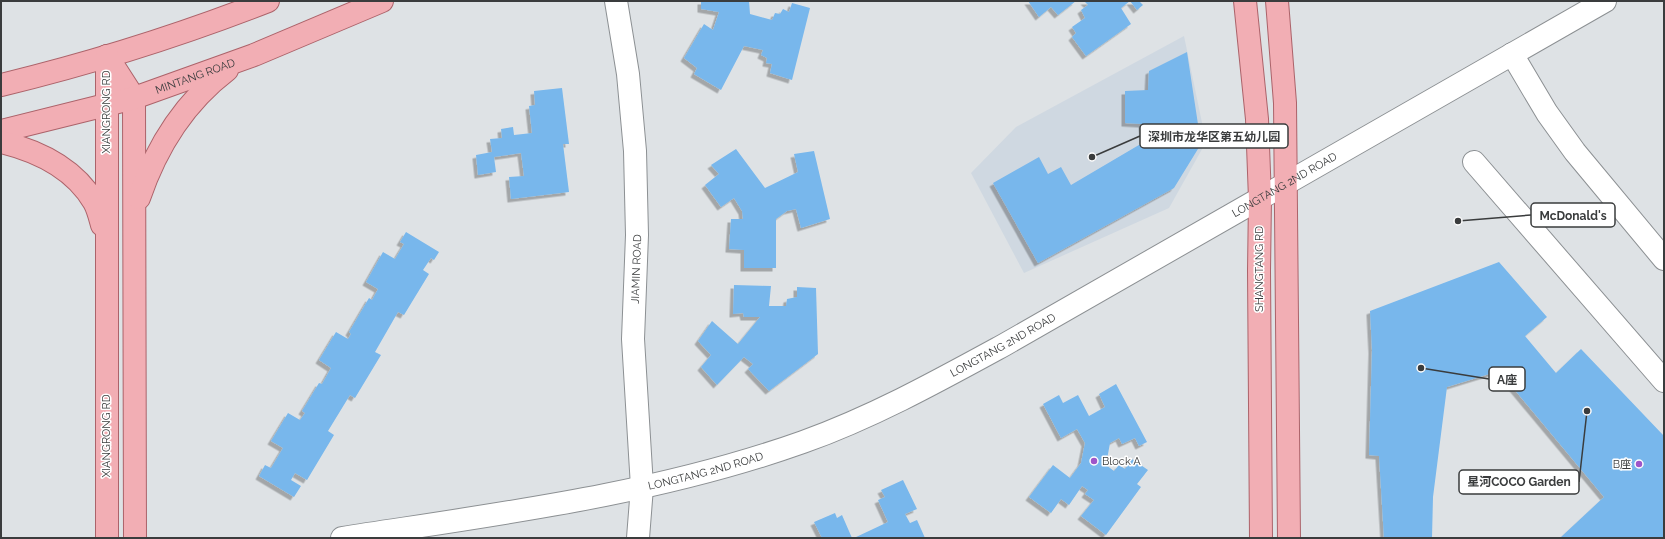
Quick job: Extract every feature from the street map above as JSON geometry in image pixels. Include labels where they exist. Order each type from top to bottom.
[{"type":"main road","points":[[1,85],[170,38],[268,1]]},
{"type":"main road","name":"MINTANG ROAD","points":[[1,131],[134,98],[240,60],[382,1]]},
{"type":"main road","name":"SHANGTANG RD","points":[[1245,1],[1257,119],[1260,199],[1259,271],[1262,538]]},
{"type":"main road","points":[[1277,1],[1285,103],[1289,538]]},
{"type":"main road","name":"XIANGRONG RD","points":[[107,56],[134,98]]},
{"type":"main road","name":"XIANGRONG RD","points":[[107,56],[107,538]]},
{"type":"main road","points":[[135,212],[146,178],[159,151],[178,121],[197,97],[216,78],[240,60]]},
{"type":"main road","points":[[134,98],[135,538]]},
{"type":"main road","points":[[1,142],[18,146],[45,157],[64,169],[75,179],[94,203],[106,236]]},
{"type":"street","name":"JIAMIN ROAD","points":[[616,1],[628,74],[635,151],[637,235],[633,339],[642,487],[638,538]]},
{"type":"street","name":"LONGTANG 2ND ROAD","points":[[342,538],[570,503],[676,481],[737,464],[804,442],[863,418],[944,378],[1286,185],[1605,1]]},
{"type":"street","points":[[1512,54],[1547,113],[1575,152],[1664,259]]},
{"type":"street","points":[[1474,162],[1664,381]]},
{"type":"shaded area","points":[[1184,36],[1206,142],[1169,208],[1024,273],[971,173],[1016,127]]},
{"type":"building","points":[[701,1],[749,1],[750,14],[772,20],[775,13],[780,14],[783,9],[789,12],[792,3],[810,8],[792,80],[770,73],[772,64],[766,63],[767,58],[761,55],[763,50],[744,46],[721,90],[694,74],[697,68],[684,58],[704,24],[713,30],[719,12],[701,9]]},
{"type":"building","points":[[1028,1],[1076,1],[1058,15],[1051,7],[1039,17]]},
{"type":"building","points":[[1084,1],[1130,1],[1121,8],[1131,24],[1086,56],[1072,37],[1076,33],[1072,27],[1085,18],[1081,10],[1088,5]]},
{"type":"building","points":[[1130,1],[1139,1],[1143,5],[1137,10]]},
{"type":"building","points":[[1187,52],[1201,144],[1174,188],[1038,263],[993,183],[1039,157],[1048,174],[1061,167],[1071,185],[1144,142],[1142,124],[1125,123],[1125,91],[1148,90],[1149,71]]},
{"type":"building","points":[[562,88],[569,144],[563,144],[569,192],[511,199],[509,177],[524,176],[521,153],[494,157],[496,172],[478,175],[476,155],[492,152],[490,139],[502,138],[501,129],[513,127],[514,135],[532,133],[529,106],[535,105],[534,91]]},
{"type":"building","points":[[736,149],[765,188],[798,172],[794,154],[814,151],[830,219],[801,228],[796,209],[787,211],[776,219],[776,268],[744,268],[744,250],[729,249],[731,219],[743,219],[742,211],[734,198],[721,207],[705,185],[719,174],[711,165]]},
{"type":"building","points":[[406,232],[439,252],[434,260],[431,258],[423,270],[429,274],[404,315],[398,312],[375,352],[381,355],[355,398],[350,395],[328,431],[334,435],[307,480],[295,473],[291,480],[301,486],[294,497],[259,476],[265,465],[271,468],[283,448],[271,441],[288,413],[300,420],[305,413],[302,411],[319,383],[322,384],[331,368],[319,360],[336,332],[348,339],[351,334],[349,332],[369,298],[372,300],[378,289],[366,282],[383,252],[395,259],[404,244],[400,242]]},
{"type":"building","points":[[1499,262],[1547,317],[1525,336],[1556,373],[1581,349],[1664,436],[1664,538],[1560,538],[1604,497],[1499,371],[1447,387],[1433,497],[1432,538],[1384,538],[1379,456],[1369,455],[1372,350],[1370,311]]},
{"type":"building","points":[[734,285],[771,286],[769,306],[786,306],[787,299],[797,297],[797,287],[816,288],[818,354],[769,391],[748,369],[753,364],[744,357],[717,385],[701,367],[711,355],[698,341],[712,321],[738,344],[760,317],[744,317],[743,313],[733,314]]},
{"type":"building","name":"Block A","points":[[1116,384],[1147,442],[1139,446],[1135,438],[1122,444],[1119,438],[1110,443],[1106,465],[1114,471],[1119,465],[1125,469],[1132,459],[1148,470],[1137,484],[1141,487],[1106,535],[1081,516],[1094,500],[1085,494],[1088,490],[1082,486],[1069,505],[1061,499],[1051,513],[1029,497],[1053,465],[1070,478],[1081,463],[1085,443],[1077,429],[1061,438],[1043,404],[1059,395],[1063,403],[1078,395],[1089,416],[1105,407],[1099,394]]},
{"type":"building","points":[[903,480],[917,509],[905,514],[910,523],[917,520],[925,538],[854,538],[888,522],[878,500],[885,497],[881,490]]},
{"type":"building","points":[[835,513],[837,518],[842,515],[852,538],[822,538],[814,522]]},
{"type":"place","name":"深圳市龙华区第五幼儿园","points":[[1092,157]]},
{"type":"place","name":"McDonald's","points":[[1458,221]]},
{"type":"place","name":"A座","points":[[1421,368]]},
{"type":"place","name":"星河COCO Garden","points":[[1587,411]]},
{"type":"place","name":"Block A","points":[[1094,461]]},
{"type":"place","name":"B座","points":[[1639,464]]}]
